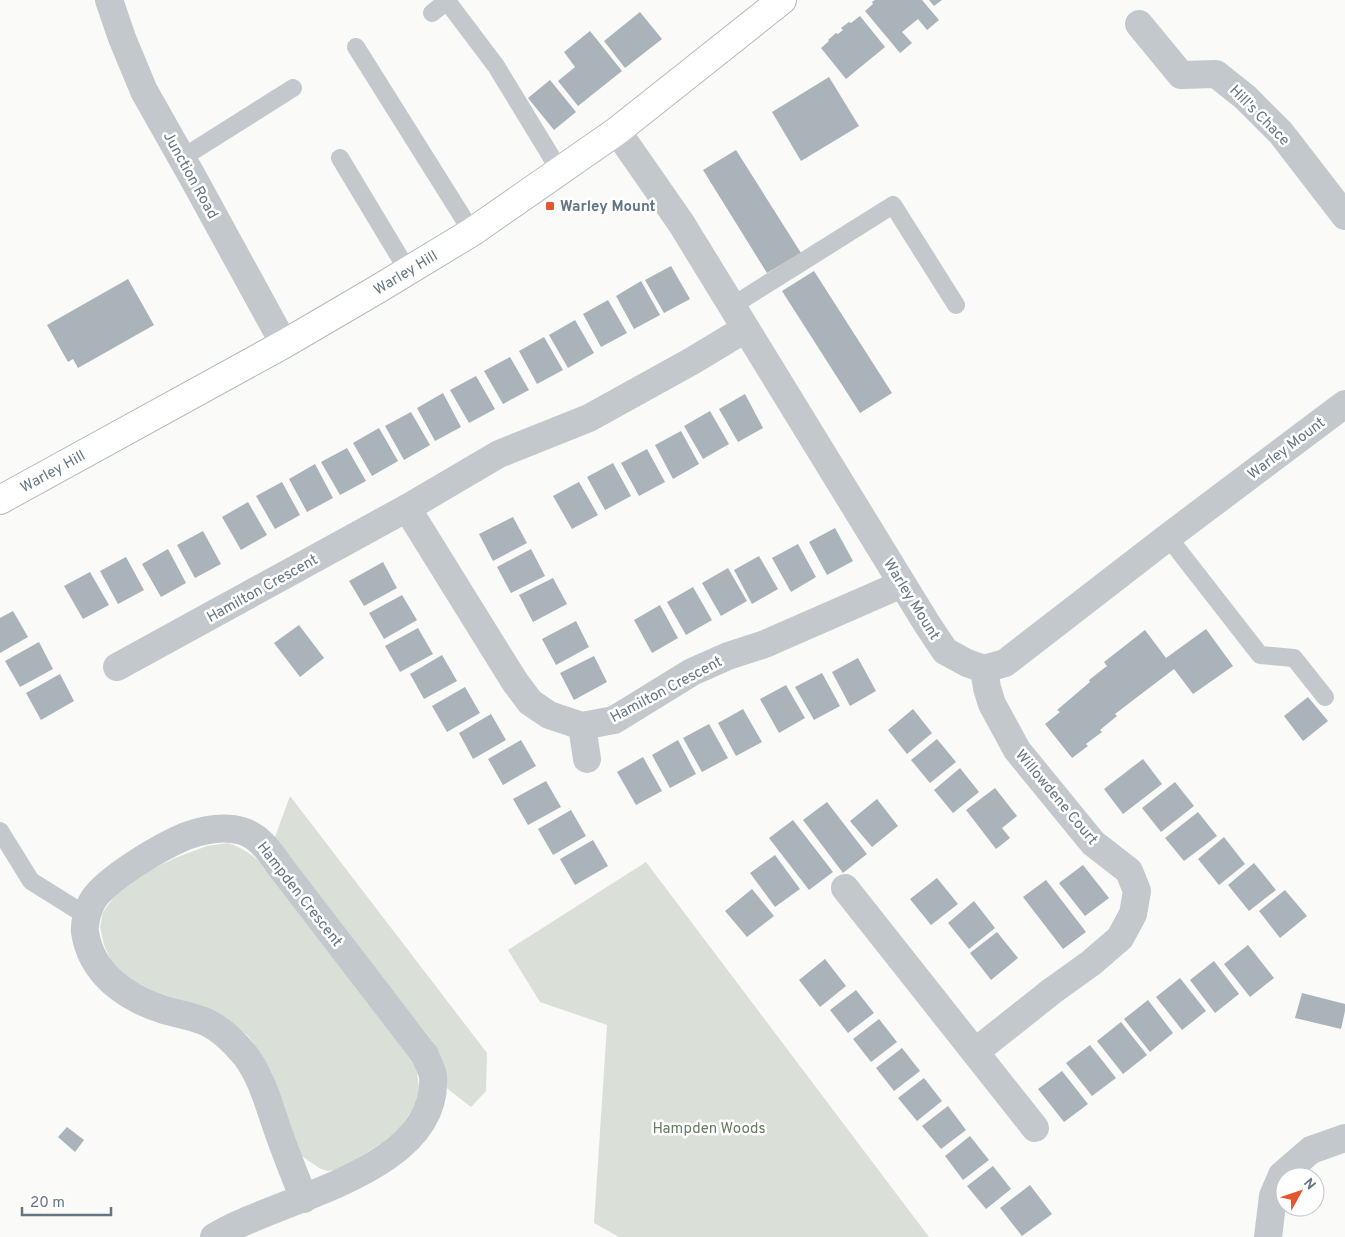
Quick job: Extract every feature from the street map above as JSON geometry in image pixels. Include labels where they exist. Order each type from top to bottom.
[{"type":"main road","name":"Warley Hill","points":[[0,500],[284,344],[472,232],[617,131],[782,0]]},
{"type":"street","name":"Junction Road","points":[[109,0],[122,38],[144,91],[284,344]]},
{"type":"street","name":"Hill's Chace","points":[[1139,24],[1181,75],[1216,74],[1245,96],[1282,133],[1345,216]]},
{"type":"street","name":"Warley Mount","points":[[617,131],[681,223],[926,624],[945,650],[967,663],[984,669],[1005,663],[1345,404]]},
{"type":"street","name":"Hamilton Crescent","points":[[117,667],[407,508],[499,454],[589,418],[692,361],[738,318]]},
{"type":"street","name":"Hamilton Crescent","points":[[407,508],[525,696],[530,702],[549,715],[582,726],[614,720],[692,672],[728,656],[765,644],[902,584]]},
{"type":"street","name":"Willowdene Court","points":[[975,1052],[1120,938],[1133,914],[1137,891],[1129,871],[1093,844],[1017,750],[992,704],[984,669]]},
{"type":"street","points":[[582,726],[587,759]]},
{"type":"street","name":"Hampden Crescent","points":[[214,1237],[252,1218],[304,1198],[352,1178],[388,1156],[422,1123],[429,1109],[433,1074],[425,1055],[266,847],[256,838],[242,831],[227,828],[186,836],[127,869],[104,887],[93,900],[87,916],[85,931],[90,948],[98,965],[107,977],[123,991],[140,1001],[208,1024],[226,1035],[244,1055],[263,1089],[304,1198]]},
{"type":"street","points":[[845,888],[1035,1128]]},
{"type":"street","points":[[1268,1237],[1273,1196],[1282,1174],[1311,1150],[1345,1138]]},
{"type":"lane","points":[[432,13],[448,0],[496,66],[560,171]]},
{"type":"lane","points":[[356,47],[472,232]]},
{"type":"lane","points":[[182,158],[293,88]]},
{"type":"lane","points":[[340,158],[408,271]]},
{"type":"lane","points":[[738,318],[893,205],[956,305]]},
{"type":"lane","points":[[1168,537],[1260,656],[1294,658],[1325,697]]},
{"type":"lane","points":[[0,831],[31,881],[87,916]]},
{"type":"green space","points":[[290,796],[487,1053],[486,1091],[471,1107],[444,1086],[443,1072],[433,1042],[274,840]]},
{"type":"green space","points":[[228,843],[249,853],[266,868],[412,1059],[417,1072],[419,1090],[416,1105],[398,1130],[382,1143],[341,1169],[327,1171],[319,1168],[302,1156],[272,1073],[248,1036],[228,1021],[160,996],[123,976],[112,963],[104,945],[100,927],[103,912],[117,893],[141,875],[175,858],[207,846]]},
{"type":"green space","name":"Hampden Woods","points":[[646,862],[929,1237],[619,1237],[594,1223],[607,1025],[540,1002],[508,950]]},
{"type":"building","points":[[875,0],[922,0],[939,20],[927,30],[918,19],[902,32],[912,43],[900,53],[865,11]]},
{"type":"building","points":[[929,0],[942,0],[934,6]]},
{"type":"building","points":[[640,12],[662,39],[625,68],[604,41]]},
{"type":"building","points":[[860,16],[885,47],[846,79],[821,48],[836,33],[838,34],[843,30],[841,28]]},
{"type":"building","points":[[590,31],[622,71],[578,106],[558,81],[575,67],[564,52]]},
{"type":"building","points":[[829,77],[859,126],[801,161],[772,112]]},
{"type":"building","points":[[550,80],[576,112],[554,130],[528,98]]},
{"type":"building","points":[[736,150],[801,253],[767,273],[703,170]]},
{"type":"building","points":[[671,266],[690,299],[664,313],[645,280]]},
{"type":"building","points":[[814,271],[892,393],[860,413],[782,291]]},
{"type":"building","points":[[128,279],[154,325],[78,368],[73,359],[68,362],[47,325]]},
{"type":"building","points":[[641,281],[660,315],[634,329],[616,296]]},
{"type":"building","points":[[608,300],[627,333],[601,347],[583,314]]},
{"type":"building","points":[[575,320],[594,353],[568,368],[549,335]]},
{"type":"building","points":[[544,337],[563,370],[537,384],[519,351]]},
{"type":"building","points":[[510,357],[529,390],[503,404],[484,371]]},
{"type":"building","points":[[476,376],[495,409],[469,423],[450,390]]},
{"type":"building","points":[[443,393],[461,427],[435,441],[417,408]]},
{"type":"building","points":[[745,394],[763,428],[738,442],[719,409]]},
{"type":"building","points":[[710,411],[729,444],[703,459],[684,426]]},
{"type":"building","points":[[411,412],[430,445],[404,460],[385,426]]},
{"type":"building","points":[[379,428],[398,461],[372,476],[353,443]]},
{"type":"building","points":[[681,431],[699,464],[673,479],[655,445]]},
{"type":"building","points":[[347,448],[366,481],[340,495],[321,462]]},
{"type":"building","points":[[647,449],[665,482],[639,496],[621,463]]},
{"type":"building","points":[[613,463],[631,496],[605,510],[587,477]]},
{"type":"building","points":[[315,464],[333,498],[307,512],[289,479]]},
{"type":"building","points":[[282,482],[300,515],[275,529],[256,496]]},
{"type":"building","points":[[579,482],[598,515],[572,529],[553,496]]},
{"type":"building","points":[[248,502],[267,535],[241,550],[222,517]]},
{"type":"building","points":[[513,517],[527,543],[493,561],[479,534]]},
{"type":"building","points":[[835,528],[853,561],[827,575],[809,542]]},
{"type":"building","points":[[203,531],[221,564],[195,578],[177,545]]},
{"type":"building","points":[[798,544],[816,577],[791,592],[772,558]]},
{"type":"building","points":[[168,549],[186,583],[161,597],[142,564]]},
{"type":"building","points":[[531,549],[545,576],[511,593],[497,567]]},
{"type":"building","points":[[759,556],[778,589],[752,604],[734,570]]},
{"type":"building","points":[[126,557],[144,590],[118,604],[100,571]]},
{"type":"building","points":[[383,562],[397,588],[364,606],[349,581]]},
{"type":"building","points":[[728,568],[747,601],[721,616],[702,583]]},
{"type":"building","points":[[90,572],[109,605],[83,619],[64,586]]},
{"type":"building","points":[[553,578],[567,604],[533,622],[519,595]]},
{"type":"building","points":[[693,587],[712,620],[686,635],[667,602]]},
{"type":"building","points":[[402,595],[417,620],[384,639],[369,613]]},
{"type":"building","points":[[660,605],[678,638],[652,653],[634,620]]},
{"type":"building","points":[[13,611],[28,637],[0,653],[0,618]]},
{"type":"building","points":[[576,621],[589,647],[556,665],[542,639]]},
{"type":"building","points":[[299,625],[324,658],[300,677],[274,643]]},
{"type":"building","points":[[418,628],[433,654],[400,672],[385,646]]},
{"type":"building","points":[[1206,629],[1233,666],[1193,694],[1174,669],[1115,714],[1117,716],[1100,730],[1102,732],[1072,758],[1045,724],[1060,712],[1057,710],[1090,682],[1089,680],[1107,666],[1104,662],[1145,630],[1166,658]]},
{"type":"building","points":[[39,642],[53,669],[20,687],[5,661]]},
{"type":"building","points":[[442,655],[457,681],[424,699],[410,674]]},
{"type":"building","points":[[594,656],[607,682],[574,700],[560,673]]},
{"type":"building","points":[[858,658],[876,691],[850,706],[832,672]]},
{"type":"building","points":[[822,673],[840,706],[814,720],[795,687]]},
{"type":"building","points":[[60,674],[74,701],[41,720],[26,693]]},
{"type":"building","points":[[786,685],[805,718],[779,733],[760,699]]},
{"type":"building","points":[[465,687],[480,713],[447,732],[432,706]]},
{"type":"building","points":[[1308,697],[1328,721],[1303,741],[1284,716]]},
{"type":"building","points":[[743,709],[762,742],[736,756],[718,723]]},
{"type":"building","points":[[913,709],[932,733],[907,754],[888,730]]},
{"type":"building","points":[[491,714],[506,740],[473,759],[459,733]]},
{"type":"building","points":[[709,724],[728,758],[702,772],[683,738]]},
{"type":"building","points":[[937,739],[956,762],[930,783],[911,760]]},
{"type":"building","points":[[521,740],[536,766],[503,785],[488,759]]},
{"type":"building","points":[[678,740],[696,774],[670,788],[652,755]]},
{"type":"building","points":[[643,757],[662,791],[636,805],[617,772]]},
{"type":"building","points":[[1143,759],[1162,784],[1123,814],[1104,789]]},
{"type":"building","points":[[960,768],[979,792],[953,813],[934,790]]},
{"type":"building","points":[[546,781],[561,807],[528,825],[513,799]]},
{"type":"building","points":[[1175,782],[1194,806],[1161,832],[1142,808]]},
{"type":"building","points":[[995,788],[1017,816],[1002,828],[1010,838],[996,849],[966,810]]},
{"type":"building","points":[[877,799],[898,826],[872,847],[850,821]]},
{"type":"building","points":[[827,802],[867,854],[843,873],[803,820]]},
{"type":"building","points":[[571,810],[586,836],[553,855],[538,829]]},
{"type":"building","points":[[1198,812],[1217,836],[1184,861],[1165,838]]},
{"type":"building","points":[[793,820],[833,872],[809,890],[769,838]]},
{"type":"building","points":[[1224,837],[1245,864],[1219,885],[1198,859]]},
{"type":"building","points":[[593,840],[608,866],[575,885],[560,859]]},
{"type":"building","points":[[775,855],[800,889],[775,907],[750,873]]},
{"type":"building","points":[[1254,863],[1276,890],[1249,911],[1228,885]]},
{"type":"building","points":[[1083,865],[1109,898],[1085,916],[1059,883]]},
{"type":"building","points":[[937,878],[958,904],[931,925],[910,899]]},
{"type":"building","points":[[1046,880],[1086,932],[1063,949],[1023,897]]},
{"type":"building","points":[[752,889],[774,916],[747,937],[725,911]]},
{"type":"building","points":[[1285,890],[1307,916],[1280,938],[1259,911]]},
{"type":"building","points":[[974,901],[995,928],[969,949],[948,923]]},
{"type":"building","points":[[997,932],[1018,958],[991,980],[970,953]]},
{"type":"building","points":[[1248,945],[1274,978],[1250,997],[1224,964]]},
{"type":"building","points":[[825,959],[846,986],[820,1007],[799,980]]},
{"type":"building","points":[[1214,961],[1239,994],[1215,1013],[1190,980]]},
{"type":"building","points":[[1180,978],[1206,1011],[1182,1030],[1156,997]]},
{"type":"building","points":[[856,990],[874,1013],[848,1033],[830,1010]]},
{"type":"building","points":[[1302,993],[1345,1004],[1341,1029],[1295,1018]]},
{"type":"building","points":[[1148,1000],[1173,1033],[1150,1052],[1124,1019]]},
{"type":"building","points":[[879,1019],[897,1042],[871,1062],[853,1039]]},
{"type":"building","points":[[1121,1022],[1147,1055],[1123,1074],[1097,1041]]},
{"type":"building","points":[[1090,1045],[1116,1078],[1092,1096],[1066,1063]]},
{"type":"building","points":[[902,1048],[920,1071],[894,1091],[876,1068]]},
{"type":"building","points":[[1062,1071],[1088,1104],[1064,1122],[1038,1089]]},
{"type":"building","points":[[924,1078],[942,1101],[917,1121],[898,1098]]},
{"type":"building","points":[[948,1106],[966,1130],[941,1149],[922,1126]]},
{"type":"building","points":[[67,1127],[84,1140],[75,1152],[58,1137]]},
{"type":"building","points":[[970,1136],[989,1160],[963,1180],[945,1156]]},
{"type":"building","points":[[993,1166],[1011,1189],[986,1209],[967,1186]]},
{"type":"building","points":[[1030,1185],[1052,1214],[1022,1236],[1000,1208]]},
{"type":"place","name":"Warley Mount","points":[[550,206]]}]
